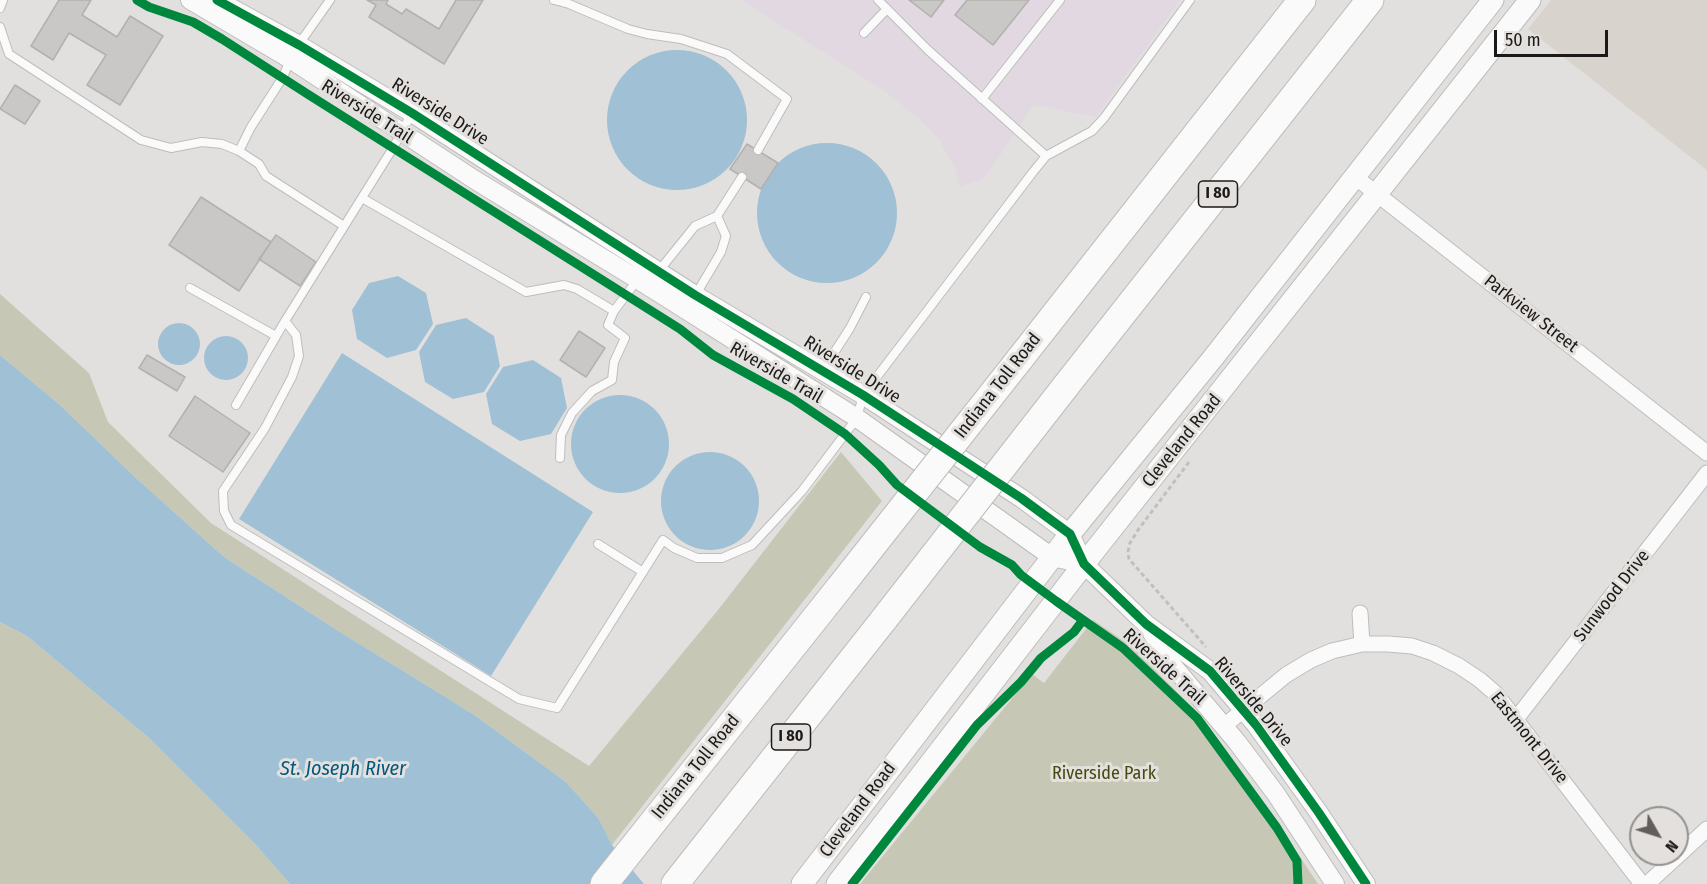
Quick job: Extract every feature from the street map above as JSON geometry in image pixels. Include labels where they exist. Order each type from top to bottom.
[{"type":"highway","name":"Indiana Toll Road","points":[[604,884],[1302,0]]},
{"type":"highway","name":"I 80","points":[[675,884],[1370,0]]},
{"type":"main road","name":"Cleveland Road","points":[[802,884],[1052,557],[1213,358],[1493,0]]},
{"type":"main road","name":"Cleveland Road","points":[[837,884],[1084,564],[1530,0]]},
{"type":"street","name":"Riverside Drive","points":[[190,0],[412,113],[695,295],[863,395],[1021,498],[1070,534],[1084,564],[1146,624],[1210,671],[1256,725],[1366,884]]},
{"type":"street","name":"Riverside Drive","points":[[217,0],[295,52],[401,133],[857,418],[1052,557],[1084,564]]},
{"type":"street","name":"Parkview Street","points":[[1354,176],[1707,453]]},
{"type":"street","name":"Sunwood Drive","points":[[1516,719],[1707,473]]},
{"type":"street","points":[[1360,613],[1362,644]]},
{"type":"street","name":"Riverside Drive","points":[[1146,624],[1173,666],[1224,726],[1276,794],[1335,884]]},
{"type":"street","name":"Eastmont Drive","points":[[1224,726],[1286,675],[1332,651],[1362,644],[1412,646],[1433,653],[1460,666],[1496,694],[1644,884]]},
{"type":"street","points":[[1644,884],[1707,829]]},
{"type":"lane","points":[[0,8],[3,0]]},
{"type":"lane","points":[[239,151],[251,127],[283,77],[295,52],[330,0]]},
{"type":"lane","points":[[554,0],[569,4],[628,30],[681,39],[727,54],[787,99],[758,150]]},
{"type":"lane","points":[[878,0],[928,50],[1046,156]]},
{"type":"lane","points":[[982,99],[1060,0]]},
{"type":"lane","points":[[285,321],[296,335],[299,356],[292,377],[265,428],[223,491],[224,511],[231,525],[519,699],[557,708],[663,540],[674,548],[697,558],[723,558],[752,545],[802,491],[857,418],[863,395],[1046,156],[1092,131],[1190,0]]},
{"type":"lane","points":[[864,33],[887,9]]},
{"type":"lane","points":[[0,27],[9,54],[141,140],[171,148],[202,142],[222,144],[239,151],[259,164],[266,176],[344,226]]},
{"type":"lane","points":[[236,405],[412,113]]},
{"type":"lane","points":[[560,458],[561,435],[572,413],[592,391],[612,380],[614,362],[625,338],[608,325],[614,311],[637,279],[659,271],[695,226],[717,216],[742,177]]},
{"type":"lane","points":[[362,198],[526,292],[564,285],[577,289],[614,311]]},
{"type":"lane","points":[[686,311],[721,252],[726,236],[717,216]]},
{"type":"lane","points":[[190,288],[276,336]]},
{"type":"lane","points":[[822,371],[850,328],[866,297]]},
{"type":"lane","points":[[598,544],[643,572]]},
{"type":"path","points":[[1190,460],[1138,530],[1130,543],[1128,552],[1130,559],[1206,647]]},
{"type":"shaded area","points":[[741,0],[1180,0],[1096,117],[1034,105],[984,179],[960,187],[954,166],[938,138],[923,122],[886,92]]},
{"type":"shaded area","points":[[1551,0],[1707,0],[1707,170],[1528,29]]},
{"type":"green space","points":[[0,294],[89,373],[108,422],[211,523],[589,766],[718,610],[841,452],[882,501],[612,845],[599,819],[566,782],[473,714],[224,557],[136,478],[60,405],[0,355]]},
{"type":"green space","name":"Riverside Park","points":[[1093,620],[1130,645],[1201,716],[1261,798],[1318,884],[860,884],[1032,674],[1044,683]]},
{"type":"green space","points":[[0,622],[27,636],[149,738],[255,844],[290,884],[0,884]]},
{"type":"water","points":[[677,50],[704,55],[726,71],[742,93],[747,120],[742,147],[726,169],[704,185],[677,190],[650,185],[628,169],[612,147],[607,120],[612,93],[628,71],[650,55]]},
{"type":"water","points":[[827,143],[854,149],[866,155],[876,164],[885,174],[891,186],[897,213],[891,240],[885,252],[876,262],[866,271],[854,277],[827,283],[800,277],[788,271],[778,262],[769,252],[763,240],[757,213],[763,186],[769,174],[778,164],[788,155],[800,149]]},
{"type":"water","points":[[398,276],[426,293],[433,324],[416,350],[387,358],[357,339],[352,310],[369,283]]},
{"type":"water","points":[[466,318],[494,336],[500,366],[484,392],[453,399],[425,382],[419,352],[436,325]]},
{"type":"water","points":[[179,323],[187,324],[194,329],[199,336],[199,352],[194,359],[187,364],[179,365],[171,364],[164,359],[159,352],[158,344],[159,336],[164,329],[171,324]]},
{"type":"water","points":[[226,336],[242,342],[248,358],[242,374],[226,380],[210,374],[204,358],[210,342]]},
{"type":"water","points":[[342,353],[593,512],[491,676],[239,519]]},
{"type":"water","name":"St. Joseph River","points":[[0,355],[60,405],[136,478],[224,557],[473,714],[566,782],[599,819],[612,845],[644,884],[290,884],[255,844],[149,738],[27,636],[0,622]]},
{"type":"water","points":[[533,360],[561,378],[567,408],[551,434],[520,441],[492,424],[486,394],[503,367]]},
{"type":"water","points":[[620,395],[630,396],[647,403],[661,417],[668,434],[668,454],[661,471],[647,485],[630,492],[620,493],[610,492],[593,485],[579,471],[572,454],[571,444],[572,434],[579,417],[593,403],[610,396]]},
{"type":"water","points":[[710,452],[720,453],[737,460],[751,474],[758,491],[758,511],[751,528],[737,542],[720,549],[710,550],[700,549],[683,542],[669,528],[662,511],[661,501],[662,491],[669,474],[683,460],[700,453]]},
{"type":"building","points":[[59,0],[91,0],[82,15],[117,37],[130,16],[163,36],[120,105],[87,85],[106,55],[69,33],[53,60],[31,46]]},
{"type":"building","points":[[367,0],[388,0],[386,4],[402,14],[406,9],[439,29],[456,0],[483,0],[444,64],[369,17],[376,5]]},
{"type":"building","points":[[909,0],[944,0],[931,17]]},
{"type":"building","points":[[967,0],[1029,0],[993,45],[955,15]]},
{"type":"building","points":[[15,85],[40,101],[25,124],[0,109]]},
{"type":"building","points":[[747,144],[778,163],[761,189],[730,169]]},
{"type":"building","points":[[201,197],[271,242],[239,291],[169,245]]},
{"type":"building","points":[[276,235],[316,262],[300,286],[259,259]]},
{"type":"building","points":[[579,331],[605,348],[586,377],[560,360]]},
{"type":"building","points":[[147,355],[185,377],[177,391],[139,368]]},
{"type":"building","points":[[195,396],[250,433],[223,472],[169,436]]},
{"type":"cycle path","name":"Riverside Trail","points":[[137,0],[149,7],[193,22],[222,39],[680,329],[713,355],[793,399],[845,434],[897,485],[980,547],[1012,565],[1021,575],[1123,648],[1197,718],[1277,828],[1297,861],[1298,884]]},
{"type":"cycle path","name":"Riverside Trail","points":[[217,0],[299,45],[412,113],[695,295],[863,395],[1021,498],[1070,534],[1084,564],[1146,624],[1210,671],[1256,725],[1366,884]]},
{"type":"cycle path","points":[[852,884],[977,725],[1021,682],[1041,658],[1074,632],[1083,620]]}]
